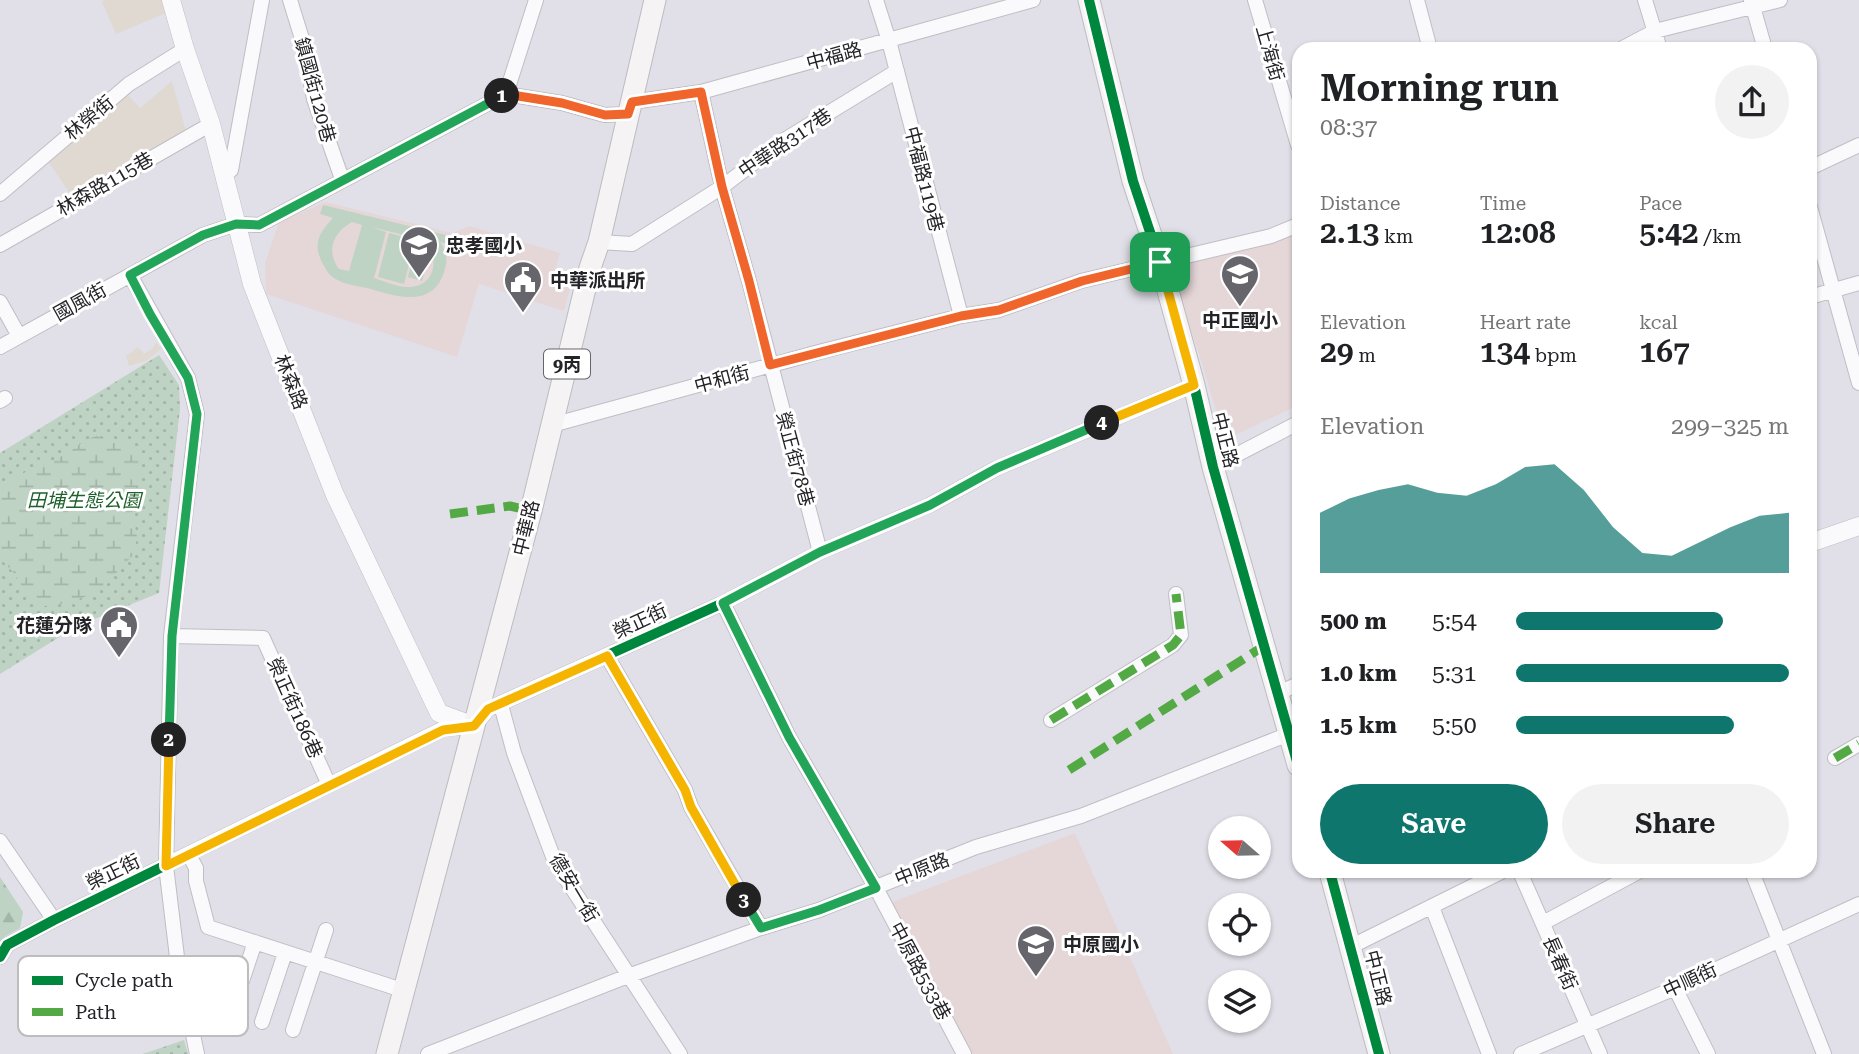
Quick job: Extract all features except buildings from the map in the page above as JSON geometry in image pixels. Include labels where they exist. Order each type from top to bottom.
[{"type":"main road","name":"中華路","points":[[387,1054],[552,425],[590,268],[599,242],[654,0]]},
{"type":"main road","name":"中正路","points":[[1089,0],[1133,181],[1160,262],[1194,385],[1213,467],[1289,689],[1292,715]]},
{"type":"main road","name":"中正路","points":[[1332,878],[1379,1054]]},
{"type":"street","name":"林森路","points":[[172,0],[185,49],[211,124],[252,284],[335,495],[439,713],[474,726]]},
{"type":"street","points":[[223,175],[231,170],[262,0]]},
{"type":"street","name":"鎮國街120巷","points":[[290,0],[303,42],[314,99],[342,179]]},
{"type":"street","points":[[506,94],[536,0]]},
{"type":"street","name":"中福路119巷","points":[[876,0],[961,316]]},
{"type":"street","name":"中福路","points":[[506,94],[562,103],[605,115],[701,92],[1033,0]]},
{"type":"street","name":"上海街","points":[[1255,0],[1292,127]]},
{"type":"street","points":[[1417,0],[1428,42]]},
{"type":"street","points":[[1645,0],[1658,42]]},
{"type":"street","points":[[1633,42],[1654,31],[1752,4],[1780,0]]},
{"type":"street","points":[[1752,4],[1763,42]]},
{"type":"street","name":"林榮街","points":[[0,194],[129,84],[185,49]]},
{"type":"street","name":"中華路317巷","points":[[599,242],[632,244],[722,187],[781,142],[897,71]]},
{"type":"street","name":"榮正街78巷","points":[[701,92],[722,187],[820,552]]},
{"type":"street","name":"國風街","points":[[0,347],[203,235],[236,224],[259,225],[506,94]]},
{"type":"street","name":"林森路115巷","points":[[0,245],[211,124]]},
{"type":"street","points":[[1817,165],[1859,145]]},
{"type":"street","name":"中和街","points":[[552,425],[770,365],[961,316],[999,310],[1082,281],[1271,236],[1292,227]]},
{"type":"street","points":[[1817,232],[1859,383]]},
{"type":"street","points":[[130,275],[188,378],[197,414],[172,636],[166,866],[177,956]]},
{"type":"street","points":[[1817,295],[1859,283]]},
{"type":"street","points":[[0,302],[19,336]]},
{"type":"street","name":"榮正街","points":[[0,957],[7,945],[54,920],[443,730],[474,726],[488,709],[723,603],[820,552],[930,505],[997,468],[1194,385]]},
{"type":"street","points":[[1213,467],[1292,426]]},
{"type":"street","points":[[1817,541],[1859,526]]},
{"type":"street","points":[[1051,720],[1173,645],[1181,635],[1176,594]]},
{"type":"street","name":"中原路533巷","points":[[723,603],[789,737],[876,888],[964,1054]]},
{"type":"street","name":"榮正街186巷","points":[[172,636],[263,638],[329,785]]},
{"type":"street","points":[[607,656],[761,928]]},
{"type":"street","name":"德安一街","points":[[501,705],[514,753],[555,862],[677,1053]]},
{"type":"street","name":"中原路","points":[[429,1054],[628,976],[819,910],[976,847],[1081,817],[1292,733]]},
{"type":"street","points":[[1835,758],[1859,744]]},
{"type":"street","points":[[0,841],[54,920]]},
{"type":"street","points":[[189,855],[196,868],[195,881],[208,927],[402,990]]},
{"type":"street","points":[[1352,946],[1489,878]]},
{"type":"street","name":"長春街","points":[[1523,878],[1600,1054]]},
{"type":"street","points":[[1543,923],[1627,878]]},
{"type":"street","points":[[1754,878],[1824,1054]]},
{"type":"street","name":"中順街","points":[[1521,1054],[1675,988],[1859,904]]},
{"type":"street","points":[[1432,907],[1489,1054]]},
{"type":"street","points":[[293,1030],[326,930]]},
{"type":"street","points":[[248,963],[255,942]]},
{"type":"street","points":[[262,1022],[285,953]]},
{"type":"street","points":[[1675,988],[1709,1054]]},
{"type":"street","points":[[193,1036],[197,1054]]},
{"type":"shaded area","points":[[162,0],[166,13],[116,34],[102,2]]},
{"type":"shaded area","points":[[172,81],[187,135],[73,198],[46,158],[128,95],[140,108]]},
{"type":"shaded area","name":"忠孝國小","points":[[325,202],[453,233],[469,226],[560,253],[556,267],[574,274],[564,311],[479,284],[457,357],[266,294],[265,263],[279,222]]},
{"type":"shaded area","name":"中正國小","points":[[1292,234],[1292,408],[1225,440],[1197,347],[1168,269],[1219,252],[1279,242]]},
{"type":"shaded area","points":[[156,342],[161,349],[146,361],[129,366],[126,356],[138,347],[144,354],[153,348]]},
{"type":"shaded area","name":"中原國小","points":[[1075,833],[1173,1054],[972,1054],[892,902]]},
{"type":"green space","points":[[323,205],[454,237],[453,245],[440,242],[446,260],[439,283],[432,291],[423,295],[403,297],[347,284],[331,276],[320,259],[318,240],[333,218],[320,214]],"holes":[[[352,222],[362,225],[349,271],[339,269],[332,248],[336,236]],[[371,227],[421,239],[432,253],[433,269],[430,276],[417,286],[407,287],[374,278],[386,232]]]},
{"type":"green space","points":[[389,233],[415,240],[404,284],[378,277]]},
{"type":"green space","points":[[416,245],[431,249],[422,281],[408,277]]},
{"type":"green space","name":"田埔生態公園","points":[[159,355],[179,385],[180,409],[159,593],[77,626],[0,674],[0,453]]},
{"type":"green space","points":[[98,436],[109,443],[128,443],[140,451],[141,476],[130,498],[137,537],[134,554],[99,591],[69,603],[44,606],[29,597],[0,558],[0,487]]},
{"type":"green space","points":[[0,877],[23,912],[20,928],[0,942]]},
{"type":"green space","points":[[184,1040],[188,1054],[143,1054]]},
{"type":"marked path","points":[[450,514],[510,506],[531,511]]},
{"type":"marked path","points":[[1051,720],[1173,645],[1181,635],[1176,594]]},
{"type":"marked path","points":[[1069,770],[1264,646]]},
{"type":"marked path","points":[[1835,758],[1859,744]]},
{"type":"cycle path","points":[[1089,0],[1133,181],[1160,262],[1194,385],[1213,467],[1292,744]]},
{"type":"cycle path","points":[[0,957],[7,945],[54,920],[443,729],[474,726],[488,709],[723,603],[820,552],[930,505],[997,468],[1194,385]]},
{"type":"cycle path","points":[[1332,878],[1379,1054]]},
{"type":"place","name":"忠孝國小","points":[[419,279]]},
{"type":"place","name":"中正國小","points":[[1240,308]]},
{"type":"place","name":"中華派出所","points":[[523,314]]},
{"type":"place","name":"花蓮分隊","points":[[119,659]]},
{"type":"place","name":"中原國小","points":[[1036,978]]},
{"type":"route","points":[[701,92],[722,187],[770,365],[961,316],[999,310],[1082,281],[1160,262],[1194,385],[997,468],[930,505],[820,552],[723,603],[789,737],[876,888],[761,928],[607,656],[488,709],[474,726],[443,730],[166,866],[172,636],[197,414],[188,378],[130,275],[203,235],[236,224],[259,225],[506,94],[562,103],[605,115],[628,114],[632,102],[701,92]]}]
